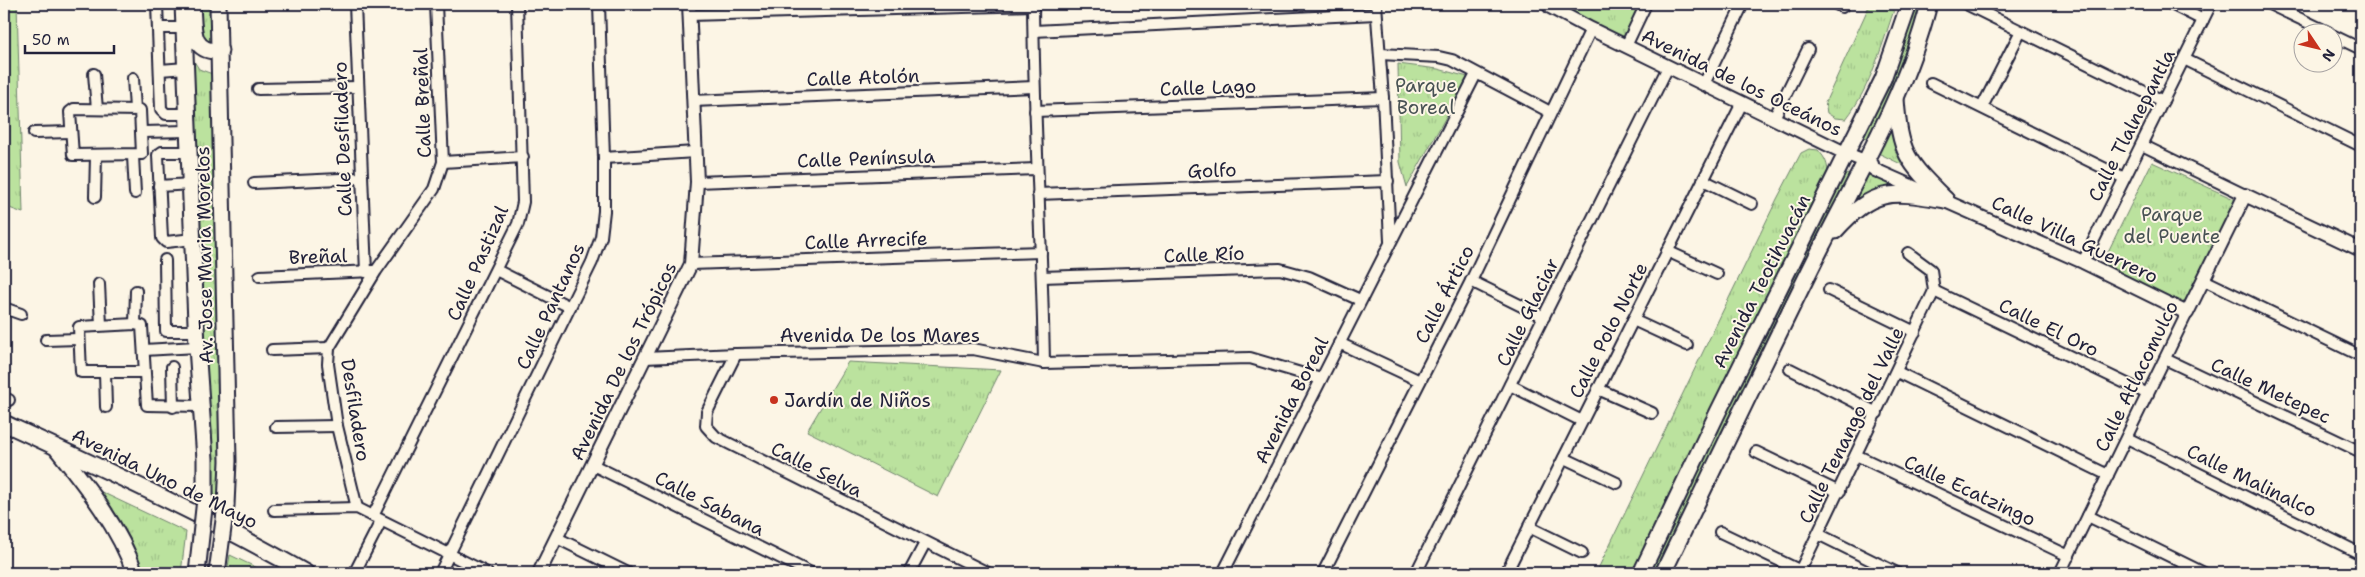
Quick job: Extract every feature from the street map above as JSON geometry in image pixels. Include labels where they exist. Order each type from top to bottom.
[{"type":"main road","name":"Av. Jose Maria Morelos","points":[[182,4],[196,330],[205,459],[205,499],[197,573]]},
{"type":"main road","points":[[192,4],[196,41],[202,48],[210,52],[220,51]]},
{"type":"main road","name":"Av. Jose Maria Morelos","points":[[217,573],[226,505],[228,461],[218,4]]},
{"type":"main road","name":"Avenida Teotihuacán","points":[[1640,573],[1718,412],[1848,154],[1883,79],[1909,4]]},
{"type":"main road","name":"Avenida Teotihuacán","points":[[1663,573],[1822,245],[1866,163],[1896,98],[1919,40],[1929,4]]},
{"type":"main road","points":[[1896,98],[1898,131],[1904,151],[1914,168],[1946,200]]},
{"type":"main road","points":[[1822,245],[1843,222],[1863,206],[1882,196],[1900,193],[1946,200]]},
{"type":"main road","name":"Avenida Uno de Mayo","points":[[4,423],[228,530],[306,573]]},
{"type":"main road","points":[[56,447],[86,485],[113,526],[135,573]]},
{"type":"street","points":[[157,4],[161,109],[163,113],[188,114]]},
{"type":"street","name":"Calle Desfiladero","points":[[354,4],[360,178],[371,272]]},
{"type":"street","name":"Calle Breñal","points":[[371,272],[434,189],[443,162],[436,4]]},
{"type":"street","name":"Calle Pastizal","points":[[356,570],[377,519],[518,224],[522,210],[523,157],[517,4]]},
{"type":"street","name":"Calle Pantanos","points":[[440,573],[592,262],[601,236],[604,211],[604,158],[598,4]]},
{"type":"street","points":[[689,10],[1034,4],[1036,169],[1042,252],[1044,363]]},
{"type":"street","points":[[1626,46],[1646,4]]},
{"type":"street","points":[[1704,84],[1743,4]]},
{"type":"street","points":[[1966,4],[2162,101]]},
{"type":"street","points":[[2171,4],[2203,20]]},
{"type":"street","name":"Calle Tlalnepantla","points":[[2083,262],[2211,4]]},
{"type":"street","points":[[2269,4],[2307,22]]},
{"type":"street","name":"Avenida de los Oceános","points":[[1546,5],[1668,67],[1848,154]]},
{"type":"street","points":[[1034,31],[1376,9]]},
{"type":"street","name":"Avenida Boreal","points":[[1376,9],[1388,181],[1390,242]]},
{"type":"street","name":"Avenida De los Trópicos","points":[[539,573],[594,465],[691,264],[697,182],[689,10]]},
{"type":"street","points":[[158,28],[184,28]]},
{"type":"street","name":"Calle Ártico","points":[[1324,573],[1471,281],[1591,29]]},
{"type":"street","points":[[1982,107],[2021,31]]},
{"type":"street","points":[[2342,40],[2361,49]]},
{"type":"street","points":[[1774,118],[1808,48]]},
{"type":"street","points":[[1380,54],[1439,57],[1452,60],[1550,112]]},
{"type":"street","points":[[2184,59],[2361,146]]},
{"type":"street","name":"Calle Glaciar","points":[[1416,573],[1668,67]]},
{"type":"street","points":[[160,70],[186,68]]},
{"type":"street","points":[[94,74],[96,109]]},
{"type":"street","name":"Avenida Boreal","points":[[1224,573],[1360,300],[1476,74]]},
{"type":"street","points":[[133,78],[135,109]]},
{"type":"street","points":[[1931,83],[2124,178]]},
{"type":"street","points":[[258,89],[358,87]]},
{"type":"street","name":"Calle Atolón","points":[[693,101],[1034,87]]},
{"type":"street","name":"Calle Lago","points":[[1035,112],[1383,98]]},
{"type":"street","name":"Calle Polo Norte","points":[[1506,573],[1742,103]]},
{"type":"street","points":[[96,109],[140,110],[142,154],[133,156],[73,155],[71,110],[96,109]]},
{"type":"street","points":[[142,132],[188,131]]},
{"type":"street","points":[[34,133],[71,132]]},
{"type":"street","points":[[2142,145],[2361,250]]},
{"type":"street","points":[[189,152],[159,153],[159,186],[164,241],[193,239]]},
{"type":"street","points":[[604,158],[695,152]]},
{"type":"street","name":"Calle Villa Guerrero","points":[[1848,154],[1866,163],[1877,165],[1946,200],[2083,262],[2187,313]]},
{"type":"street","points":[[95,197],[96,156]]},
{"type":"street","points":[[133,156],[135,193]]},
{"type":"street","points":[[443,162],[523,157]]},
{"type":"street","name":"Calle Península","points":[[697,182],[1036,169]]},
{"type":"street","points":[[254,182],[360,178]]},
{"type":"street","points":[[1703,180],[1752,204]]},
{"type":"street","name":"Golfo","points":[[1038,194],[1388,181]]},
{"type":"street","points":[[159,186],[191,184]]},
{"type":"street","name":"Calle Atlacomulco","points":[[2060,573],[2245,195]]},
{"type":"street","points":[[1667,251],[1717,274]]},
{"type":"street","name":"Calle Arrecife","points":[[691,264],[1042,252]]},
{"type":"street","points":[[1908,253],[1930,270],[1934,291]]},
{"type":"street","points":[[165,260],[166,331],[196,330]]},
{"type":"street","name":"Calle Río","points":[[1042,277],[1280,269],[1309,277],[1360,300]]},
{"type":"street","points":[[496,270],[570,307]]},
{"type":"street","name":"Breñal","points":[[260,276],[371,272]]},
{"type":"street","name":"Desfiladero","points":[[357,508],[337,426],[328,364],[329,348],[371,272]]},
{"type":"street","points":[[2204,280],[2361,356]]},
{"type":"street","points":[[1471,281],[1544,317]]},
{"type":"street","points":[[99,284],[101,325]]},
{"type":"street","points":[[1829,290],[1915,332]]},
{"type":"street","points":[[135,324],[136,291]]},
{"type":"street","name":"Calle Tenango del Valle","points":[[1800,572],[1934,291]]},
{"type":"street","name":"Calle El Oro","points":[[1934,291],[2148,394]]},
{"type":"street","points":[[4,308],[21,314]]},
{"type":"street","points":[[1632,320],[1687,345]]},
{"type":"street","points":[[143,372],[81,372],[78,339],[79,327],[139,324],[143,328],[143,372],[146,405],[200,406]]},
{"type":"street","points":[[46,340],[78,339]]},
{"type":"street","points":[[1339,343],[1420,381]]},
{"type":"street","points":[[144,350],[197,347]]},
{"type":"street","points":[[272,350],[329,348]]},
{"type":"street","name":"Avenida De los Mares","points":[[645,358],[972,349],[1044,363],[1250,358],[1321,379]]},
{"type":"street","name":"Calle Selva","points":[[736,354],[707,412],[706,426],[716,437],[924,543],[988,573]]},
{"type":"street","name":"Calle Metepec","points":[[2165,359],[2361,452]]},
{"type":"street","points":[[172,367],[173,406]]},
{"type":"street","points":[[1790,369],[1877,413]]},
{"type":"street","points":[[105,372],[106,407]]},
{"type":"street","points":[[1897,372],[2108,475]]},
{"type":"street","points":[[1510,385],[1582,421]]},
{"type":"street","points":[[1598,389],[1652,413]]},
{"type":"street","points":[[276,427],[337,426]]},
{"type":"street","name":"Calle Malinalco","points":[[2126,438],[2361,554]]},
{"type":"street","points":[[1756,452],[1839,492]]},
{"type":"street","name":"Calle Ecatzingo","points":[[1856,455],[2069,556]]},
{"type":"street","points":[[1564,458],[1617,483]]},
{"type":"street","name":"Calle Sabana","points":[[594,465],[811,573]]},
{"type":"street","points":[[274,510],[357,508],[488,573]]},
{"type":"street","points":[[2088,516],[2204,573]]},
{"type":"street","points":[[1529,527],[1582,552]]},
{"type":"street","points":[[1720,532],[1800,572]]},
{"type":"street","points":[[1818,534],[1897,573]]},
{"type":"street","points":[[557,538],[628,573]]},
{"type":"street","points":[[909,573],[924,543]]},
{"type":"green space","points":[[4,4],[17,4],[23,213],[4,206]]},
{"type":"green space","points":[[196,4],[215,4],[215,11],[209,12],[211,45],[202,43]]},
{"type":"green space","points":[[1540,4],[1644,4],[1624,46]]},
{"type":"green space","points":[[1870,4],[1896,4],[1876,64],[1863,93],[1846,119],[1835,118],[1827,113],[1825,103]]},
{"type":"green space","points":[[1912,4],[1925,4],[1916,40],[1869,141],[1860,135]]},
{"type":"green space","points":[[188,52],[199,69],[215,75],[224,438],[218,512],[216,509],[209,453]]},
{"type":"green space","name":"Parque Boreal","points":[[1398,64],[1438,69],[1468,77],[1407,187],[1400,162]]},
{"type":"green space","points":[[1892,122],[1896,147],[1905,166],[1876,152]]},
{"type":"green space","points":[[1809,149],[1818,150],[1823,156],[1827,165],[1828,176],[1636,573],[1596,573],[1777,199],[1801,153]]},
{"type":"green space","name":"Parque del Puente","points":[[2152,162],[2236,200],[2183,304],[2101,266]]},
{"type":"green space","points":[[1868,169],[1894,185],[1846,207]]},
{"type":"green space","points":[[1850,174],[1852,176],[1661,573],[1642,573],[1843,175]]},
{"type":"green space","points":[[848,362],[1001,370],[938,497],[807,431]]},
{"type":"green space","points":[[93,488],[186,532],[181,573],[138,573]]},
{"type":"green space","points":[[230,555],[268,573],[227,573]]},
{"type":"place","name":"Jardín de Niños","points":[[774,400]]}]
